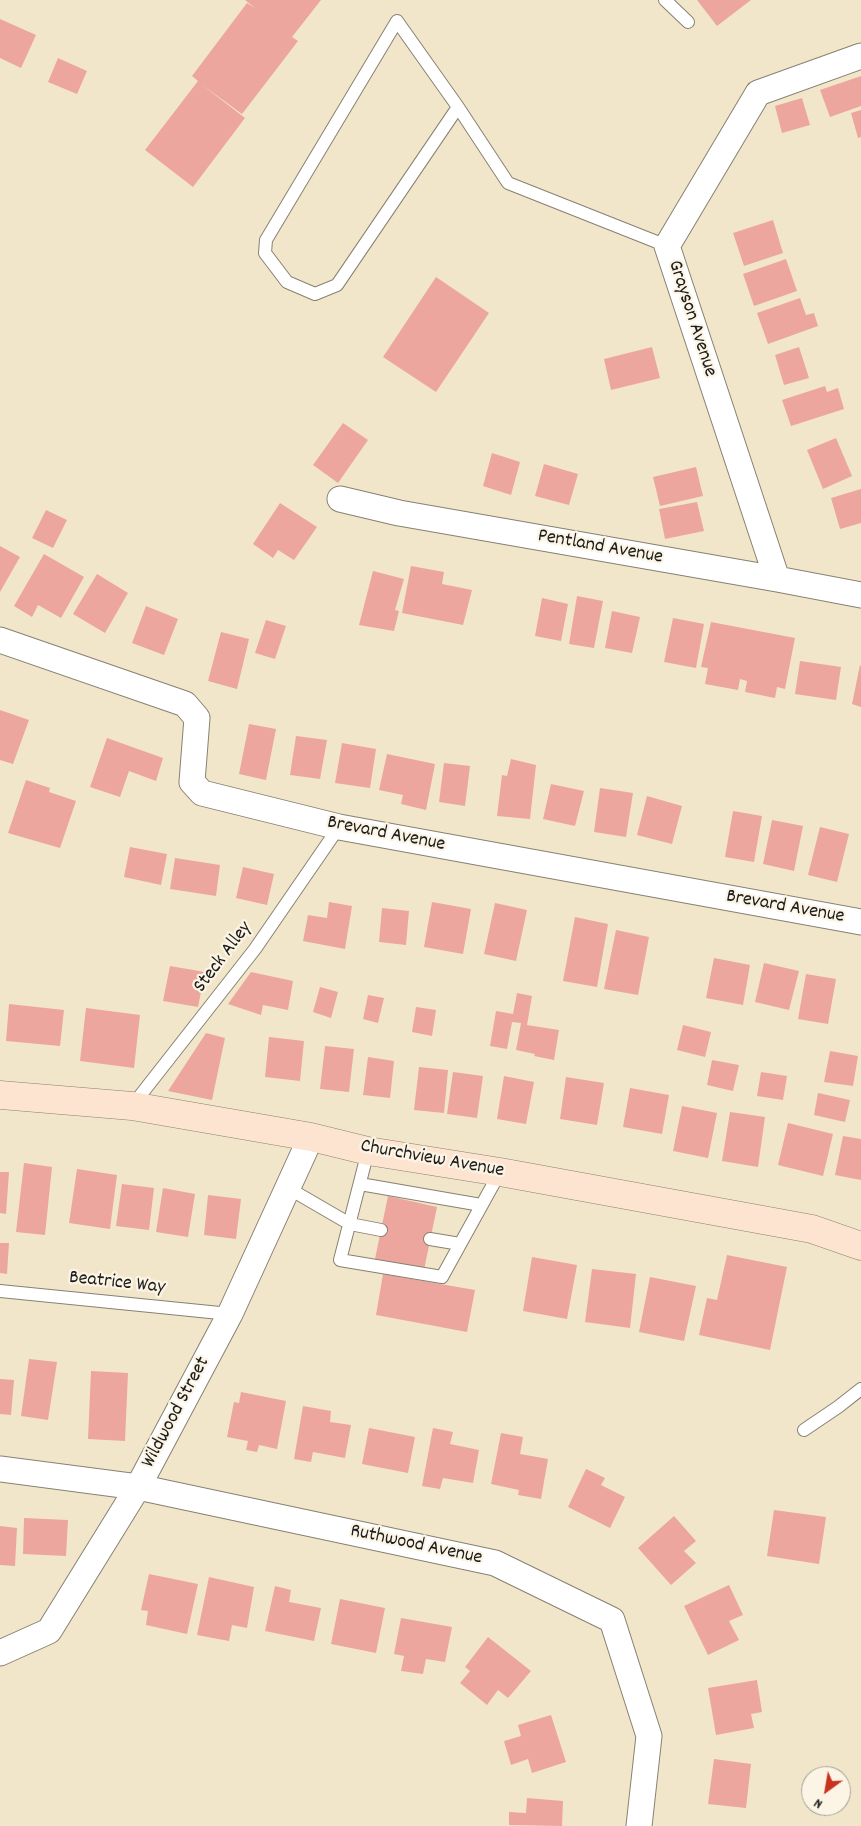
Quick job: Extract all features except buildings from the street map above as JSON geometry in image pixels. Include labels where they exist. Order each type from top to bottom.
[{"type":"street","name":"Grayson Avenue","points":[[777,579],[667,246],[758,92],[861,56]]},
{"type":"street","name":"Pentland Avenue","points":[[340,499],[399,513],[861,595]]},
{"type":"street","name":"Brevard Avenue","points":[[0,640],[185,704],[197,718],[192,782],[202,793],[339,827],[861,922]]},
{"type":"street","name":"Churchview Avenue","points":[[0,1095],[132,1106],[311,1137],[368,1150],[812,1229],[861,1246]]},
{"type":"street","name":"Wildwood Street","points":[[0,1653],[49,1631],[138,1487],[230,1314],[311,1137]]},
{"type":"street","name":"Ruthwood Avenue","points":[[0,1469],[138,1487],[495,1563],[612,1620],[649,1736],[639,1826]]},
{"type":"lane","points":[[666,0],[688,22]]},
{"type":"lane","points":[[458,107],[337,285],[315,294],[287,282],[265,253],[266,240],[397,21],[458,107],[508,183],[667,246]]},
{"type":"lane","name":"Steck Alley","points":[[132,1106],[255,949],[339,827]]},
{"type":"lane","points":[[368,1150],[340,1260],[442,1277],[500,1172]]},
{"type":"lane","points":[[360,1184],[481,1205]]},
{"type":"lane","points":[[288,1188],[350,1224],[380,1230]]},
{"type":"lane","points":[[430,1239],[460,1244]]},
{"type":"lane","name":"Beatrice Way","points":[[0,1291],[230,1314]]},
{"type":"lane","points":[[804,1430],[861,1389]]}]
